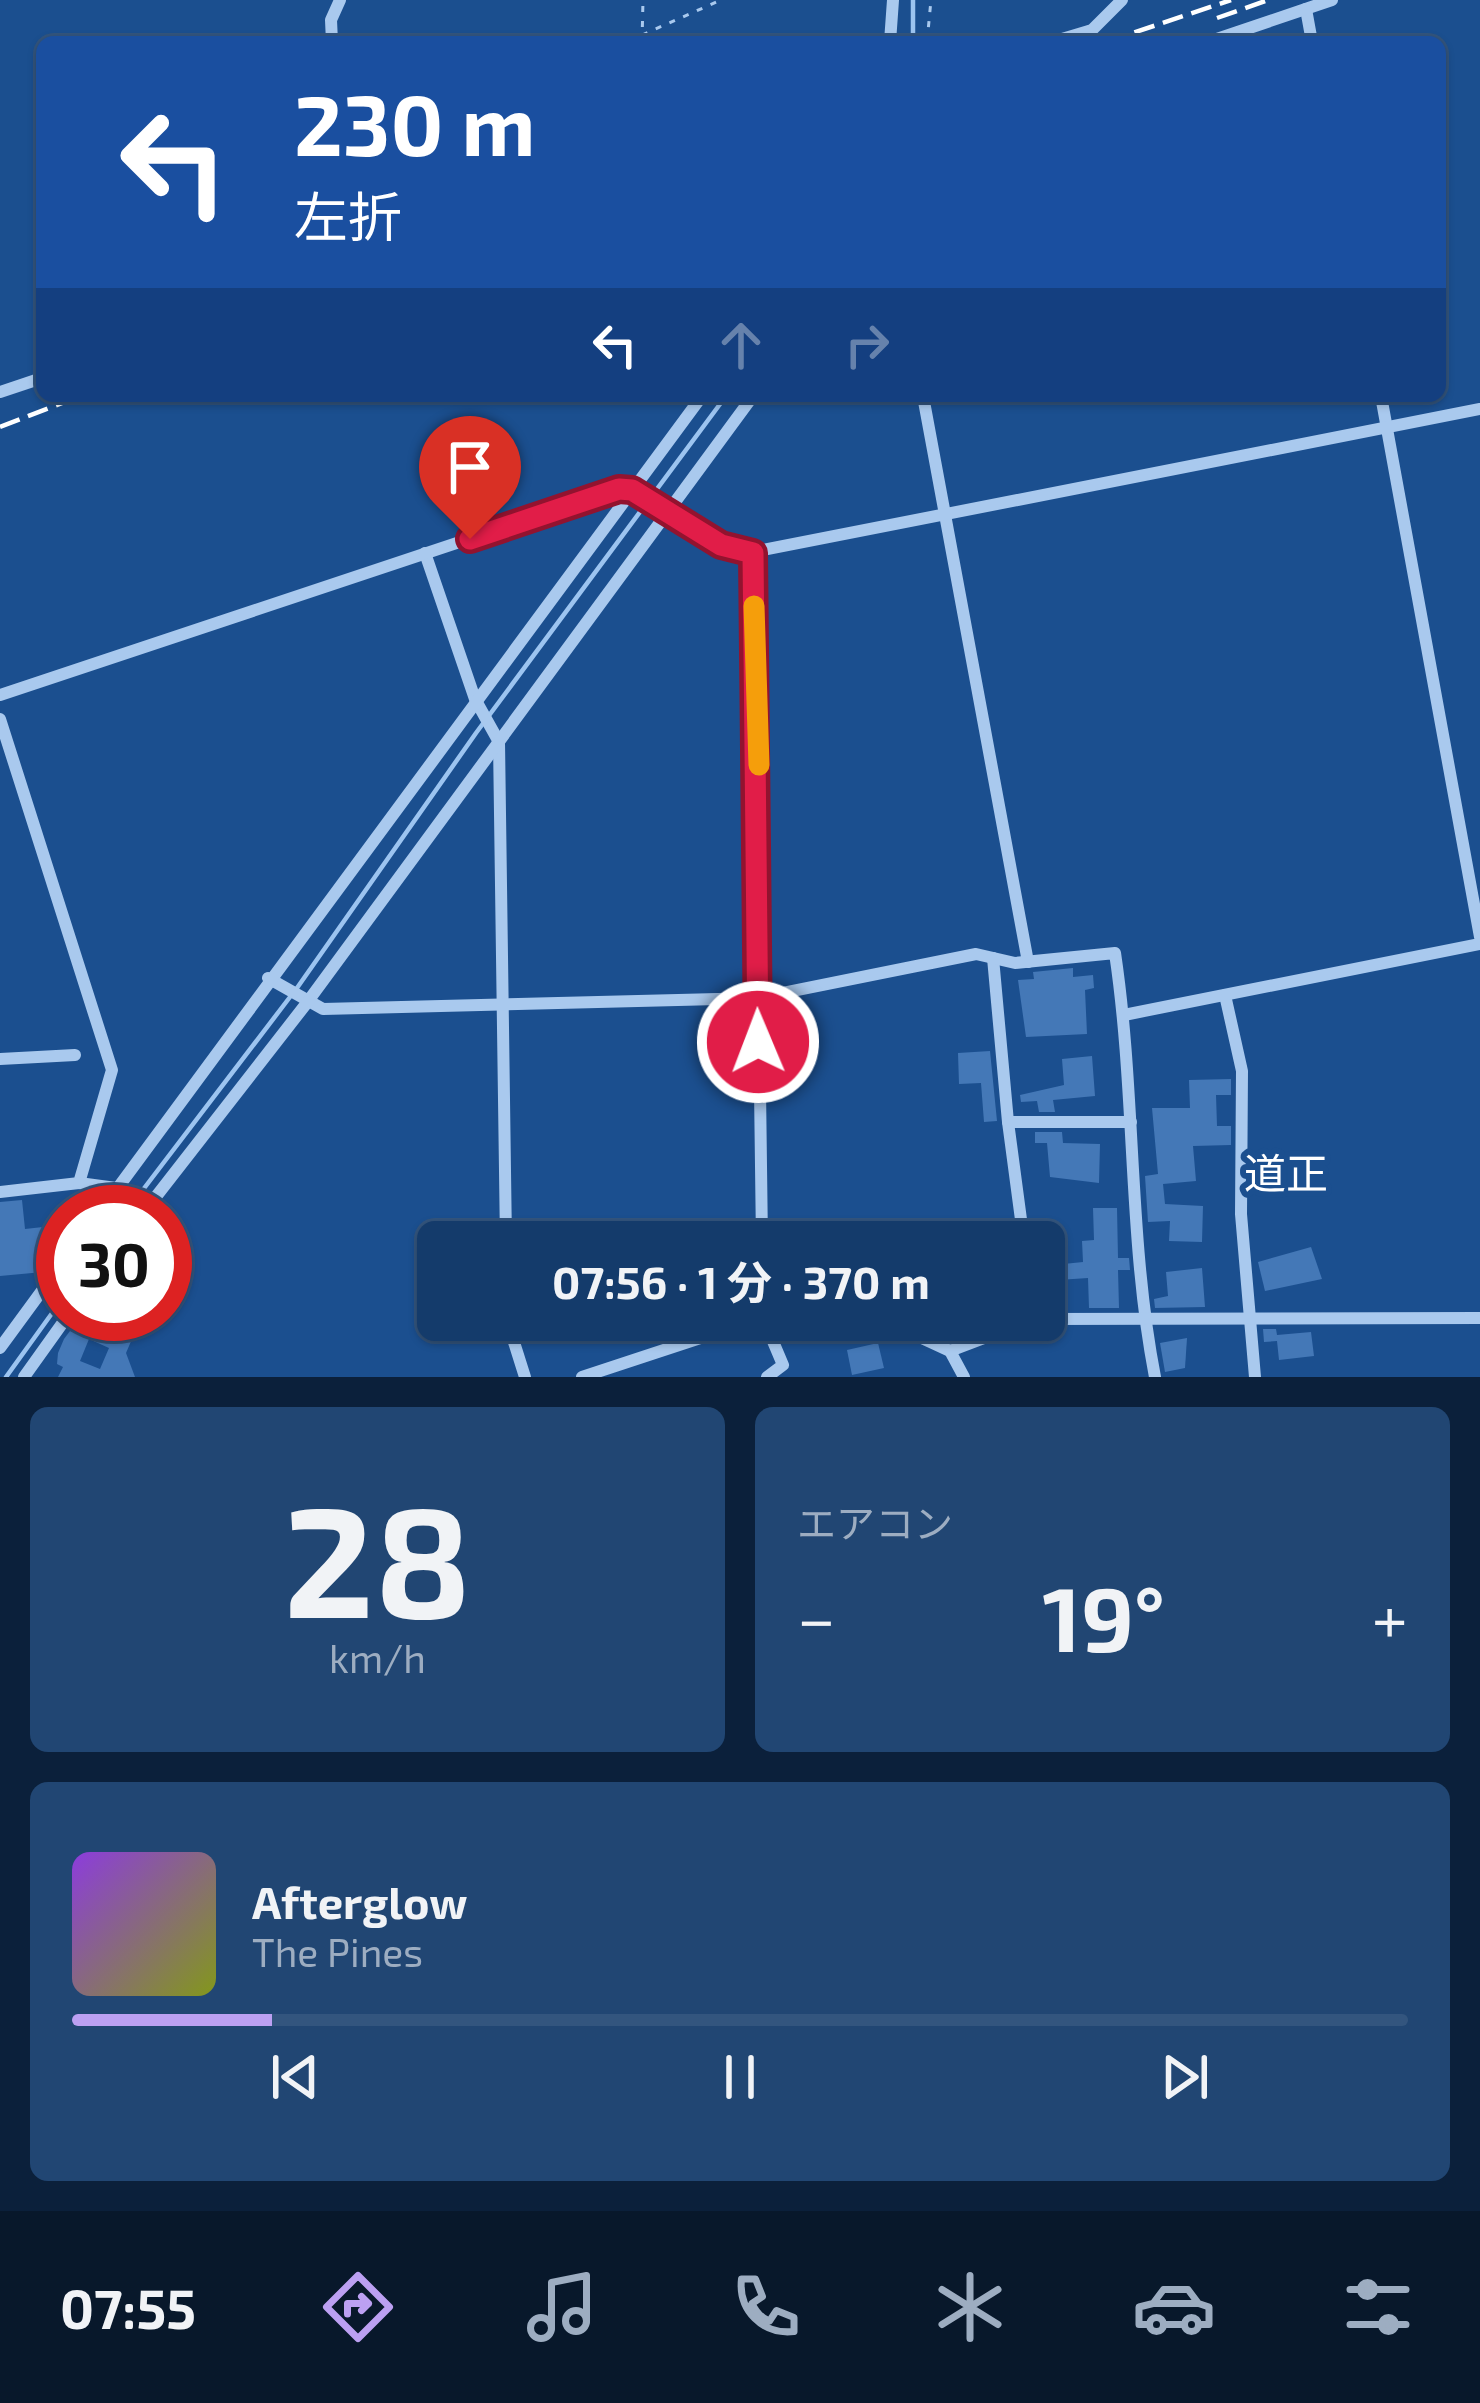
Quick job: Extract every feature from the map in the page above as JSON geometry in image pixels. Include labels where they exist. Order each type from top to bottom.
[{"type":"street","points":[[332,36],[340,0]]},
{"type":"street","points":[[890,36],[893,0]]},
{"type":"street","points":[[1072,36],[1092,30],[1123,0]]},
{"type":"street","points":[[1226,36],[1332,0]]},
{"type":"street","points":[[1306,9],[1311,36]]},
{"type":"street","points":[[0,392],[36,380]]},
{"type":"street","points":[[118,1185],[698,402]]},
{"type":"street","points":[[165,1185],[306,1004],[749,402]]},
{"type":"street","points":[[924,402],[1028,962]]},
{"type":"street","points":[[1124,1015],[1480,941],[1382,402]]},
{"type":"street","points":[[0,695],[619,489],[632,490],[665,515],[721,545],[753,553],[1480,409]]},
{"type":"street","points":[[753,553],[761,1221]]},
{"type":"street","points":[[425,554],[475,699],[499,742],[506,1221]]},
{"type":"street","points":[[0,719],[112,1070],[79,1183]]},
{"type":"street","points":[[268,978],[323,1010],[758,998],[976,954],[1028,962],[1114,953],[1124,1015],[1144,1322],[1155,1377]]},
{"type":"street","points":[[993,958],[1021,1221]]},
{"type":"street","points":[[1225,995],[1242,1071],[1240,1214],[1246,1320],[1255,1377]]},
{"type":"street","points":[[0,1059],[75,1054]]},
{"type":"street","points":[[1008,1122],[1131,1122]]},
{"type":"street","points":[[0,1192],[94,1185]]},
{"type":"street","points":[[0,1348],[36,1299]]},
{"type":"street","points":[[1065,1320],[1480,1318]]},
{"type":"street","points":[[24,1377],[50,1341]]},
{"type":"street","points":[[514,1341],[525,1377]]},
{"type":"street","points":[[582,1377],[694,1341]]},
{"type":"street","points":[[767,1377],[783,1364],[771,1341]]},
{"type":"street","points":[[929,1341],[950,1351],[964,1377]]},
{"type":"street","points":[[950,1351],[976,1341]]},
{"type":"path","points":[[642,36],[643,0]]},
{"type":"path","points":[[648,36],[721,0]]},
{"type":"path","points":[[928,36],[931,0]]},
{"type":"building","points":[[1073,968],[1073,977],[1093,975],[1094,988],[1085,990],[1087,1034],[1026,1037],[1018,980],[1034,979],[1033,972]]},
{"type":"building","points":[[990,1051],[997,1121],[984,1122],[981,1083],[959,1084],[958,1053]]},
{"type":"building","points":[[1092,1056],[1095,1096],[1053,1100],[1055,1112],[1039,1112],[1037,1101],[1021,1102],[1020,1095],[1064,1085],[1062,1059]]},
{"type":"building","points":[[1231,1079],[1231,1095],[1216,1095],[1217,1126],[1231,1126],[1231,1145],[1193,1146],[1196,1181],[1163,1184],[1165,1204],[1203,1206],[1202,1242],[1169,1241],[1170,1221],[1148,1222],[1145,1176],[1158,1174],[1152,1108],[1190,1108],[1189,1080]]},
{"type":"building","points":[[1035,1132],[1062,1132],[1063,1143],[1100,1144],[1099,1183],[1050,1177],[1047,1143],[1035,1143]]},
{"type":"building","points":[[22,1200],[25,1229],[36,1228],[36,1273],[0,1276],[0,1202]]},
{"type":"building","points":[[1093,1208],[1117,1208],[1118,1258],[1129,1258],[1130,1270],[1118,1270],[1119,1308],[1089,1308],[1088,1278],[1065,1280],[1065,1264],[1083,1262],[1082,1241],[1094,1240]]},
{"type":"building","points":[[1311,1247],[1322,1279],[1265,1291],[1258,1262]]},
{"type":"building","points":[[1202,1268],[1205,1307],[1155,1308],[1154,1299],[1168,1296],[1166,1272]]},
{"type":"building","points":[[1263,1329],[1276,1329],[1277,1335],[1311,1332],[1314,1356],[1279,1360],[1277,1341],[1264,1342]]},
{"type":"building","points":[[1187,1338],[1185,1368],[1165,1372],[1160,1343]]},
{"type":"building","points":[[63,1341],[88,1341],[80,1361],[100,1369],[109,1348],[93,1341],[131,1341],[126,1353],[135,1377],[58,1377],[63,1367],[57,1364]]},
{"type":"building","points":[[878,1343],[884,1368],[852,1375],[847,1350]]},
{"type":"waterway","points":[[913,0],[913,36]]},
{"type":"waterway","points":[[297,988],[476,733],[722,402]]},
{"type":"waterway","points":[[147,1185],[290,997]]},
{"type":"waterway","points":[[6,1377],[36,1335]]},
{"type":"railway","points":[[1124,36],[1231,0]]},
{"type":"railway","points":[[1217,18],[1268,0]]},
{"type":"railway","points":[[0,427],[65,402]]},
{"type":"slow traffic","points":[[754,606],[759,765]]},
{"type":"district","name":"道正","points":[[1286,1174]]},
{"type":"route","points":[[470,539],[619,489],[632,490],[665,515],[721,545],[753,553],[759,777],[758,1042]]}]
